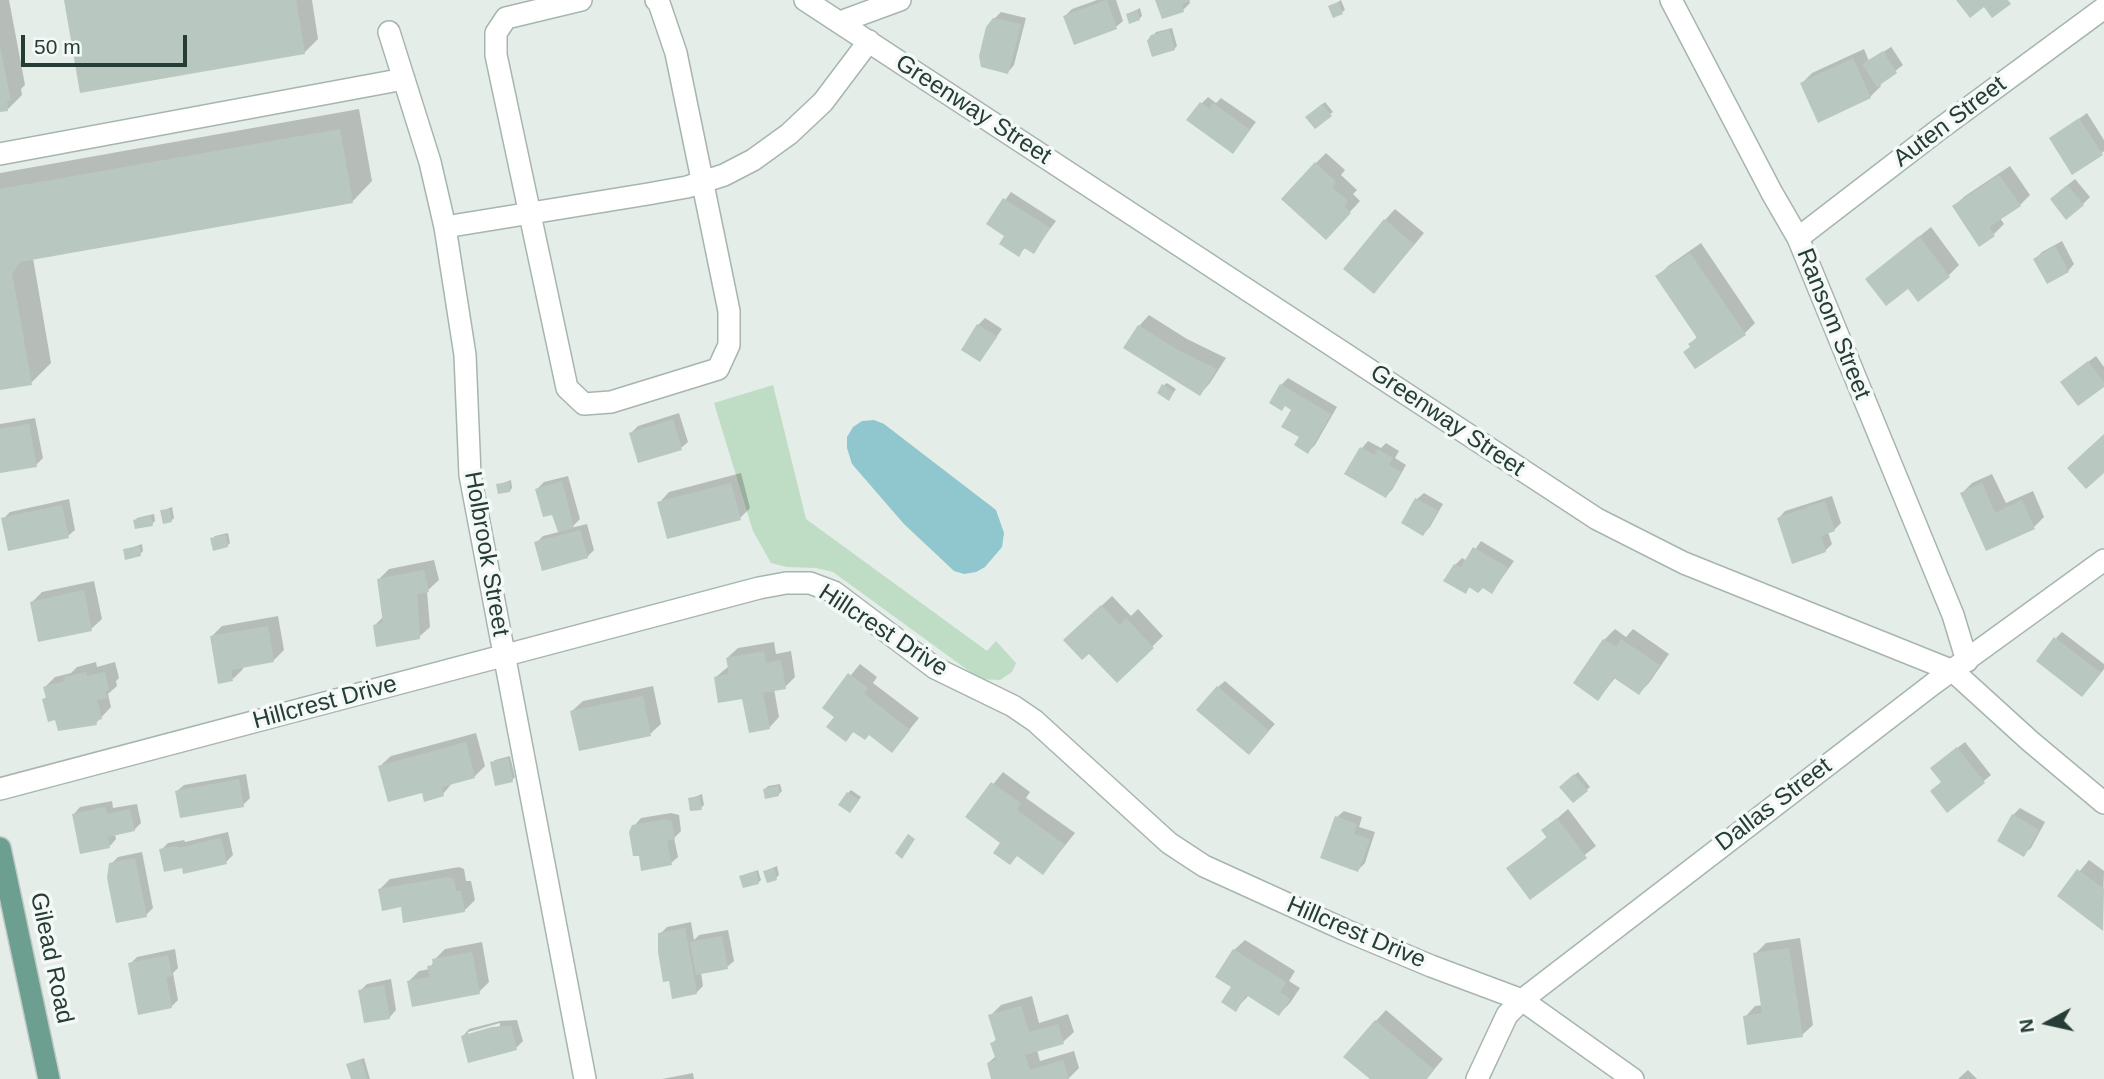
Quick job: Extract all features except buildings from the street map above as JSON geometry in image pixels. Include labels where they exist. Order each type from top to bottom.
[{"type":"main road","name":"Gilead Road","points":[[0,848],[49,1079]]},
{"type":"street","points":[[581,0],[506,18],[496,33],[496,55],[567,388],[584,404],[611,402],[718,369],[729,345],[729,311],[676,53],[656,0]]},
{"type":"street","name":"Greenway Street","points":[[806,0],[1597,519],[1695,568],[1960,666],[2030,741],[2104,803]]},
{"type":"street","points":[[840,22],[901,0]]},
{"type":"street","name":"Ransom Street","points":[[1671,0],[1798,238],[1953,615],[1960,666]]},
{"type":"street","name":"Auten Street","points":[[1798,238],[2104,8]]},
{"type":"street","name":"Holbrook Street","points":[[389,32],[430,162],[445,227],[465,355],[470,475],[585,1079]]},
{"type":"street","points":[[445,227],[648,194],[724,175],[753,160],[789,134],[823,102],[869,41]]},
{"type":"street","points":[[0,153],[404,79]]},
{"type":"street","name":"Dallas Street","points":[[1477,1079],[1507,1015],[1522,1000],[1960,666],[2104,560]]},
{"type":"street","name":"Hillcrest Drive","points":[[0,789],[759,588],[786,583],[810,583],[834,592],[935,668],[1013,705],[1035,721],[1168,843],[1203,866],[1370,941],[1522,1000],[1633,1079]]},
{"type":"green space","points":[[773,385],[806,519],[987,651],[996,641],[1016,663],[1012,672],[1000,680],[980,679],[833,572],[771,563],[753,531],[714,403]]},
{"type":"water","points":[[874,420],[884,424],[996,510],[1004,533],[1002,547],[985,567],[964,574],[954,571],[904,524],[852,464],[847,437],[853,427],[862,421]]}]
